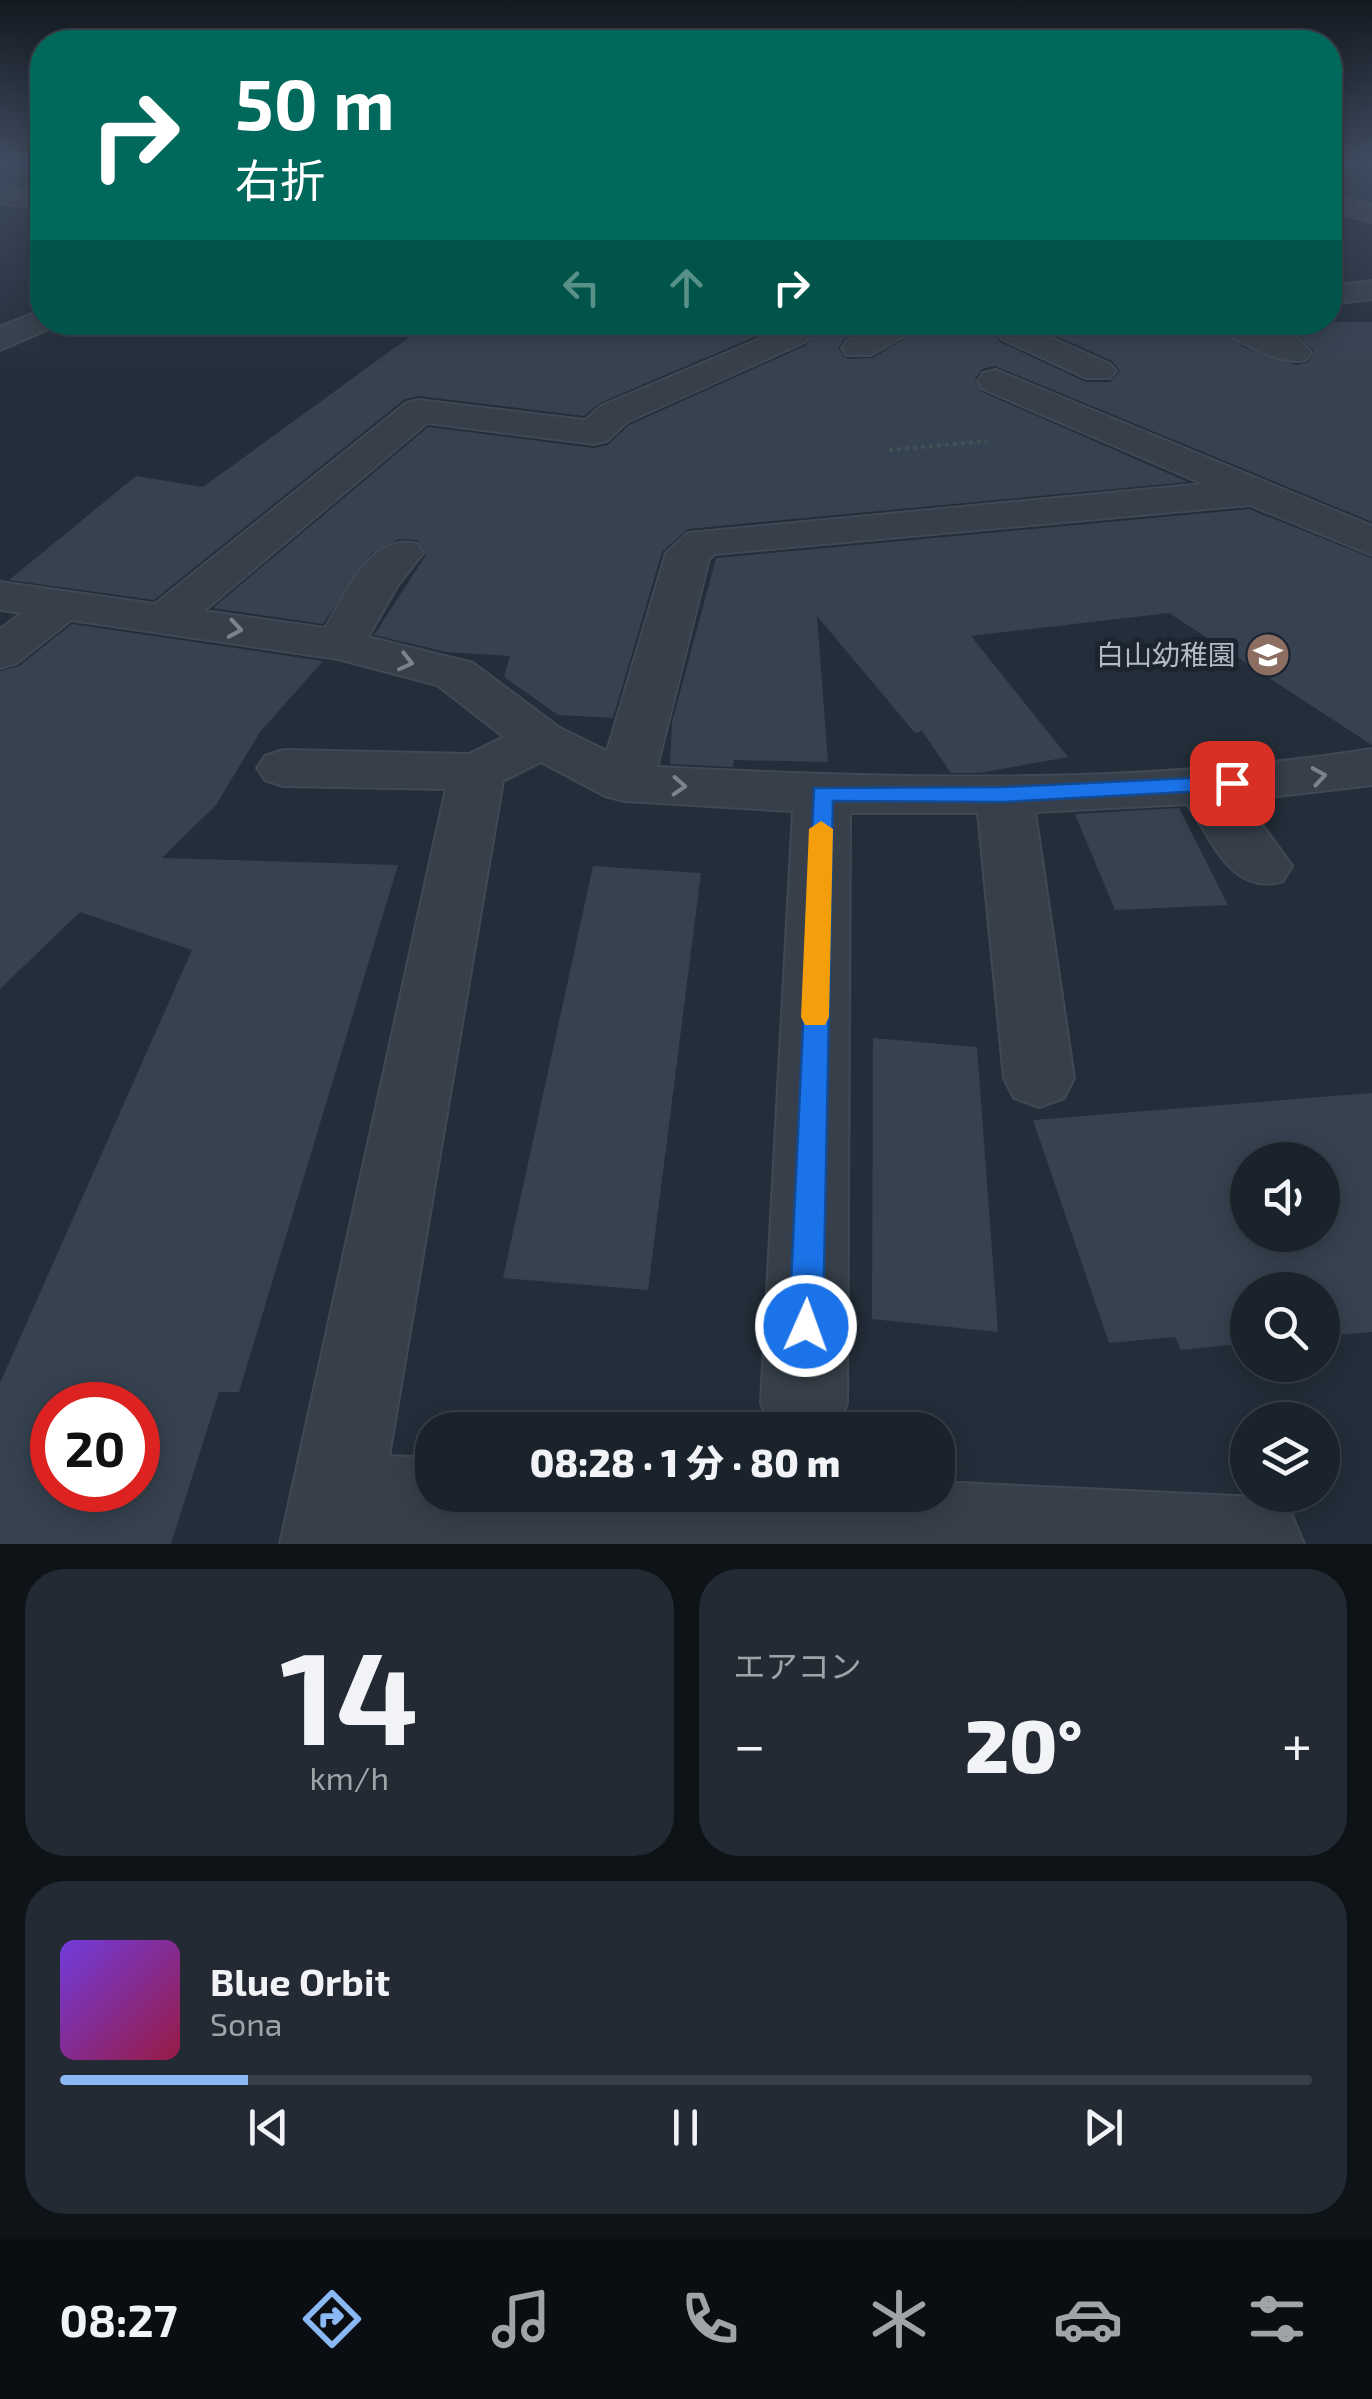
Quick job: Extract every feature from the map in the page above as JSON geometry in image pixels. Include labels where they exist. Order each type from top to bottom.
[{"type":"street","points":[[1342,294],[1372,290]]},
{"type":"street","points":[[4,335],[30,325]]},
{"type":"street","points":[[166,618],[419,410],[594,432],[614,414],[793,335]]},
{"type":"street","points":[[859,348],[886,335]]},
{"type":"street","points":[[980,342],[1004,335]]},
{"type":"street","points":[[1021,335],[1098,370]]},
{"type":"street","points":[[1260,335],[1294,353]]},
{"type":"street","points":[[996,381],[1372,542]]},
{"type":"street","points":[[626,783],[688,553],[703,542],[1252,492]]},
{"type":"street","points":[[1330,524],[1372,510]]},
{"type":"street","points":[[338,645],[378,580],[401,553]]},
{"type":"street","points":[[0,596],[338,645],[455,674],[541,740],[626,783],[822,794],[1004,794],[1292,780],[1372,768]]},
{"type":"street","points":[[0,653],[63,604]]},
{"type":"street","points":[[284,768],[477,772],[541,740]]},
{"type":"street","points":[[477,772],[332,1522],[1258,1544]]},
{"type":"street","points":[[1202,785],[1262,866]]},
{"type":"street","points":[[804,1403],[822,794]]},
{"type":"street","points":[[1004,794],[1039,1078]]},
{"type":"building","points":[[1342,322],[1372,322],[1372,522],[995,366],[982,369],[975,379],[982,392],[1188,482],[688,529],[662,552],[613,718],[558,715],[504,677],[510,656],[446,652],[374,635],[426,555],[417,540],[399,539],[371,554],[323,624],[213,608],[428,427],[594,448],[608,445],[629,425],[807,345],[812,335],[852,335],[838,348],[847,359],[873,358],[911,335],[995,335],[1000,342],[1086,382],[1110,382],[1120,371],[1112,361],[1055,335],[1230,335],[1245,348],[1296,365],[1309,362],[1314,351],[1297,335],[1342,335]]},
{"type":"building","points":[[412,335],[759,335],[600,403],[584,416],[419,396],[405,399],[154,600],[9,580],[136,476],[203,487]]},
{"type":"building","points":[[1249,509],[1372,558],[1372,745],[1169,613],[971,636],[1068,757],[980,773],[951,773],[922,731],[915,733],[817,616],[828,762],[734,760],[733,767],[670,764],[672,722],[716,558]]},
{"type":"building","points":[[72,624],[323,661],[260,732],[216,805],[162,858],[398,865],[239,1392],[219,1392],[171,1544],[0,1544],[0,1383],[192,950],[80,912],[0,989],[0,671],[19,666]]},
{"type":"building","points":[[1179,808],[1228,905],[1115,910],[1075,814]]},
{"type":"building","points":[[593,866],[701,873],[648,1290],[503,1278]]},
{"type":"building","points":[[873,1038],[977,1047],[998,1332],[872,1319]]},
{"type":"building","points":[[1372,1093],[1372,1332],[1340,1335],[1340,1272],[1230,1272],[1230,1345],[1181,1350],[1175,1337],[1109,1343],[1033,1120]]},
{"type":"slow traffic","points":[[815,1017],[821,829]]},
{"type":"place","name":"白山幼稚園","points":[[1268,655]]},
{"type":"route","points":[[806,1326],[822,794],[1004,794],[1232,783]]}]
